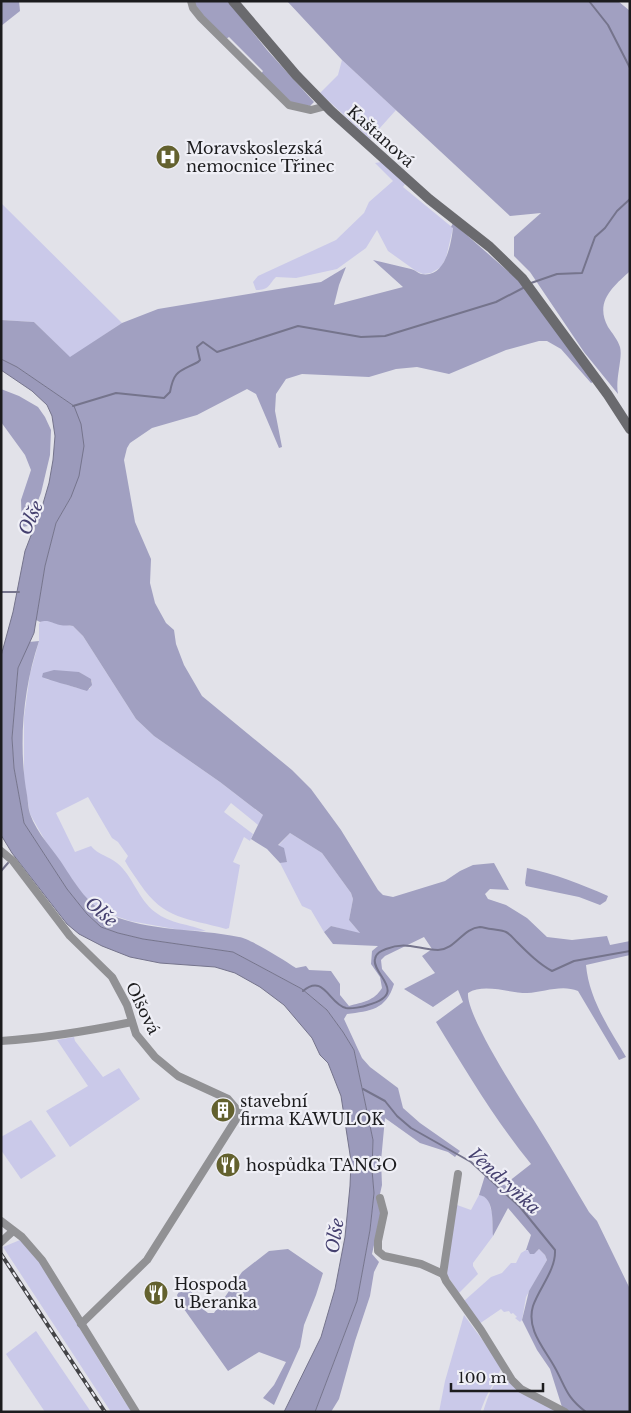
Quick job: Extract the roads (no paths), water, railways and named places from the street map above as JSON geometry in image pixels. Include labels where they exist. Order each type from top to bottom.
[{"type":"street","points":[[191,1],[193,8],[201,18],[289,105],[311,110],[326,106]]},
{"type":"street","name":"Kaštanová","points":[[233,1],[296,75],[326,106],[428,199],[490,247],[522,278],[608,395],[630,429]]},
{"type":"street","name":"Olšová","points":[[1,851],[14,861],[70,936],[112,977],[127,1005],[136,1034],[155,1057],[178,1076],[228,1100],[240,1113],[147,1260],[81,1324]]},
{"type":"street","points":[[1,1041],[45,1038],[132,1022]]},
{"type":"street","points":[[458,1174],[443,1274],[446,1281],[481,1330],[512,1380],[521,1389],[565,1412]]},
{"type":"street","points":[[380,1198],[384,1213],[378,1241],[378,1251],[384,1256],[421,1264],[443,1274]]},
{"type":"street","points":[[1,1221],[32,1247],[42,1260],[136,1412]]},
{"type":"street","points":[[1,1242],[13,1231]]},
{"type":"waterway","points":[[589,1],[608,25],[630,68]]},
{"type":"waterway","points":[[531,283],[557,274],[582,273],[595,237],[630,199]]},
{"type":"waterway","points":[[73,406],[116,393],[164,398],[170,392],[173,379],[178,372],[200,360],[197,347],[203,342],[217,352],[298,326],[361,337],[385,336],[496,302],[523,288]]},
{"type":"waterway","points":[[1,592],[19,592]]},
{"type":"waterway","points":[[1,871],[8,863]]},
{"type":"waterway","points":[[303,991],[310,986],[321,987],[335,1001],[346,1008],[368,1005],[380,1000],[386,995],[388,989],[375,965],[375,959],[379,952],[400,946],[444,949],[469,931],[480,927],[507,933],[534,958],[552,971],[574,961],[630,951]]},
{"type":"waterway","name":"Vendryňka","points":[[363,1089],[385,1101],[397,1116],[411,1128],[471,1162],[520,1207],[555,1250],[553,1265],[533,1306],[531,1314],[532,1323],[537,1338],[567,1391],[574,1401],[586,1412]]},
{"type":"railway","points":[[1,1254],[105,1412]]},
{"type":"place","name":"Moravskoslezská nemocnice Třinec","points":[[168,157]]},
{"type":"place","name":"stavební firma KAWULOK","points":[[223,1110]]},
{"type":"place","name":"hospůdka TANGO","points":[[228,1165]]},
{"type":"place","name":"Hospoda u Beranka","points":[[156,1293]]},
{"type":"water label","name":"Olše","points":[[31,518]]},
{"type":"water label","name":"Olše","points":[[101,912]]},
{"type":"water label","name":"Olše","points":[[335,1236]]}]
